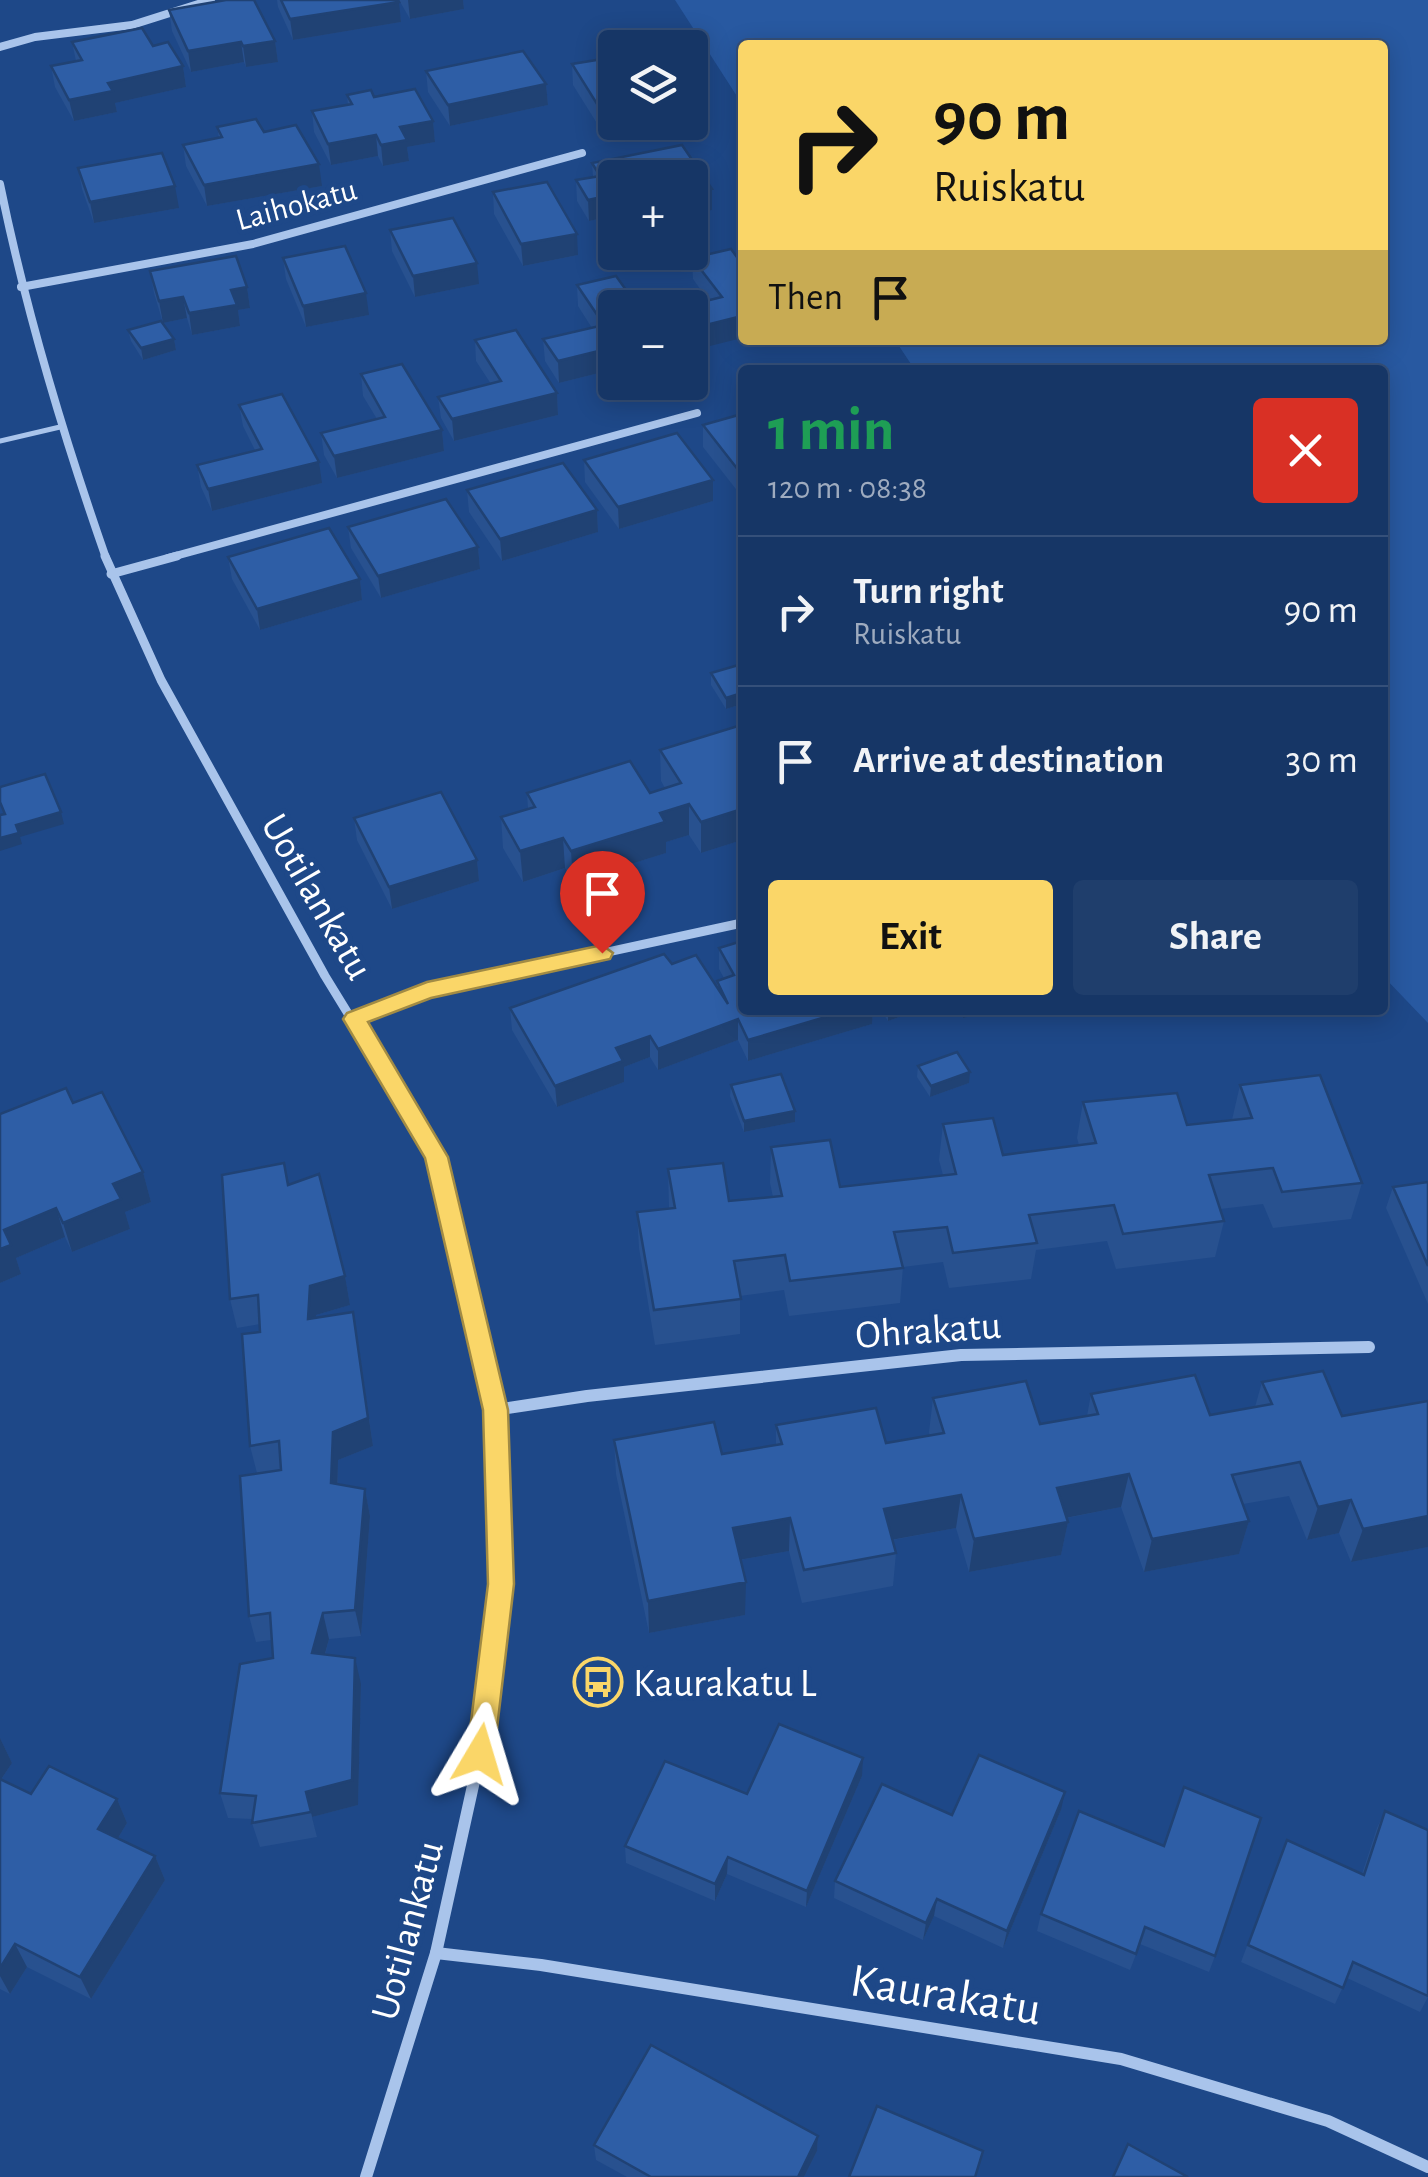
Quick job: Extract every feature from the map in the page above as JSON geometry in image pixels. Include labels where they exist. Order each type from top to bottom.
[{"type":"street","points":[[0,48],[35,37],[132,25],[210,0]]},
{"type":"street","name":"Laihokatu","points":[[21,287],[253,244],[452,186],[582,154]]},
{"type":"street","name":"Uotilankatu","points":[[0,184],[21,287],[60,428],[111,574],[161,680],[325,976],[436,1157],[495,1410],[501,1584],[480,1754],[436,1953],[366,2177]]},
{"type":"street","points":[[111,574],[696,413]]},
{"type":"street","points":[[354,1019],[427,990],[738,924]]},
{"type":"street","name":"Ohrakatu","points":[[495,1410],[587,1396],[962,1355],[1368,1347]]},
{"type":"street","name":"Kaurakatu","points":[[436,1953],[561,1968],[1120,2060],[1328,2120],[1428,2166]]},
{"type":"lane","points":[[0,441],[60,428]]},
{"type":"shaded area","points":[[675,0],[1428,0],[1428,1023],[1388,981],[1388,365],[912,365],[898,345],[1388,345],[1388,40],[738,40],[738,98],[708,51],[708,30],[694,30]]},
{"type":"building","points":[[226,0],[254,0],[275,41],[188,51],[169,10]]},
{"type":"building","points":[[281,0],[398,0],[399,2],[290,19]]},
{"type":"building","points":[[142,28],[153,46],[168,42],[183,66],[108,83],[113,91],[69,100],[51,66],[82,60],[72,42]]},
{"type":"building","points":[[523,51],[546,84],[448,105],[426,71]]},
{"type":"building","points":[[598,60],[598,106],[572,64]]},
{"type":"building","points":[[415,89],[433,121],[400,127],[407,140],[381,145],[376,135],[328,144],[312,111],[352,104],[347,95],[371,90],[374,97]]},
{"type":"building","points":[[256,119],[264,132],[296,125],[319,164],[204,185],[183,145],[222,137],[217,127]]},
{"type":"building","points":[[682,145],[692,160],[607,160]]},
{"type":"building","points":[[162,153],[175,186],[90,202],[78,168]]},
{"type":"building","points":[[598,176],[598,198],[588,200],[576,180]]},
{"type":"building","points":[[547,182],[577,234],[521,244],[493,192]]},
{"type":"building","points":[[453,218],[477,263],[413,276],[390,230]]},
{"type":"building","points":[[345,246],[366,293],[303,306],[283,258]]},
{"type":"building","points":[[731,249],[738,259],[738,317],[708,324],[708,300],[722,297],[701,270],[708,270],[708,254]]},
{"type":"building","points":[[236,256],[247,287],[231,290],[237,305],[189,313],[183,297],[159,301],[150,271]]},
{"type":"building","points":[[616,276],[626,290],[598,290],[598,316],[577,285]]},
{"type":"building","points":[[161,321],[174,339],[141,348],[128,330]]},
{"type":"building","points":[[598,326],[598,351],[558,361],[543,339]]},
{"type":"building","points":[[516,330],[557,393],[452,419],[438,397],[501,381],[475,340]]},
{"type":"building","points":[[402,364],[442,430],[334,456],[321,433],[385,417],[361,374]]},
{"type":"building","points":[[282,394],[319,462],[208,489],[197,465],[262,449],[239,405]]},
{"type":"building","points":[[738,415],[738,470],[703,425]]},
{"type":"building","points":[[677,433],[713,480],[618,507],[584,460]]},
{"type":"building","points":[[563,463],[597,510],[500,539],[467,490]]},
{"type":"building","points":[[446,499],[478,547],[378,576],[348,527]]},
{"type":"building","points":[[329,528],[360,579],[257,609],[228,557]]},
{"type":"building","points":[[738,665],[738,694],[726,698],[711,673]]},
{"type":"building","points":[[738,726],[738,810],[701,822],[689,804],[660,813],[665,822],[571,851],[563,838],[520,851],[501,817],[535,807],[527,793],[630,761],[650,793],[681,783],[660,750]]},
{"type":"building","points":[[45,774],[61,812],[16,825],[19,833],[0,838],[0,815],[5,814],[0,787]]},
{"type":"building","points":[[441,792],[477,860],[389,887],[354,818]]},
{"type":"building","points":[[738,942],[738,1015],[832,1015],[748,1040],[738,1019],[658,1049],[650,1036],[616,1048],[623,1061],[555,1086],[510,1008],[664,954],[672,964],[696,955],[728,1004],[717,981],[734,975],[719,948]]},
{"type":"building","points":[[957,1052],[970,1072],[931,1086],[918,1066]]},
{"type":"building","points":[[781,1074],[795,1111],[744,1121],[731,1085]]},
{"type":"building","points":[[1320,1075],[1362,1183],[1282,1192],[1273,1168],[1209,1175],[1224,1221],[1123,1234],[1114,1205],[1029,1215],[1037,1243],[953,1253],[947,1227],[894,1232],[903,1268],[790,1281],[785,1255],[734,1261],[741,1299],[654,1310],[637,1212],[675,1208],[668,1169],[723,1163],[729,1201],[782,1196],[771,1147],[830,1140],[840,1187],[956,1174],[943,1124],[993,1118],[1003,1155],[1096,1143],[1083,1102],[1177,1093],[1187,1125],[1252,1118],[1240,1085]]},
{"type":"building","points":[[66,1088],[73,1103],[102,1092],[143,1172],[113,1184],[121,1199],[63,1223],[56,1208],[4,1230],[11,1245],[0,1249],[0,1114]]},
{"type":"building","points":[[284,1163],[288,1185],[319,1174],[345,1276],[310,1286],[308,1319],[353,1312],[368,1418],[333,1432],[331,1483],[365,1489],[355,1610],[323,1613],[312,1653],[355,1658],[352,1780],[306,1792],[311,1812],[252,1823],[256,1796],[220,1793],[240,1664],[273,1658],[270,1613],[249,1616],[240,1476],[281,1470],[279,1441],[250,1446],[242,1334],[260,1332],[258,1295],[230,1299],[222,1175]]},
{"type":"building","points":[[1428,1182],[1428,1266],[1393,1187]]},
{"type":"building","points":[[1323,1371],[1342,1416],[1428,1401],[1428,1516],[1363,1529],[1351,1500],[1318,1507],[1300,1462],[1232,1475],[1249,1521],[1152,1539],[1129,1474],[1057,1488],[1068,1522],[974,1539],[961,1495],[884,1509],[896,1553],[804,1570],[790,1518],[733,1528],[746,1582],[648,1601],[614,1440],[714,1422],[722,1454],[782,1444],[776,1425],[876,1408],[886,1443],[944,1433],[933,1398],[1026,1381],[1040,1424],[1098,1414],[1091,1394],[1195,1375],[1210,1415],[1272,1404],[1262,1382]]},
{"type":"building","points":[[779,1724],[863,1758],[807,1891],[728,1857],[715,1884],[625,1846],[665,1761],[747,1794]]},
{"type":"building","points":[[979,1755],[1065,1792],[1007,1931],[937,1899],[926,1923],[835,1881],[882,1784],[952,1815]]},
{"type":"building","points":[[49,1766],[117,1799],[98,1829],[155,1856],[80,1977],[15,1944],[0,1968],[0,1779],[31,1794]]},
{"type":"building","points":[[1184,1787],[1261,1818],[1215,1956],[1145,1927],[1136,1954],[1041,1914],[1079,1811],[1164,1846]]},
{"type":"building","points":[[1385,1811],[1428,1830],[1428,1996],[1353,1962],[1343,1988],[1248,1945],[1287,1840],[1364,1875]]},
{"type":"building","points":[[651,2045],[818,2136],[798,2177],[651,2177],[594,2145]]},
{"type":"building","points":[[877,2106],[983,2151],[975,2177],[849,2177]]},
{"type":"building","points":[[1128,2144],[1188,2177],[1113,2177]]},
{"type":"place","name":"Kaurakatu L","points":[[598,1682]]},
{"type":"route","points":[[480,1754],[501,1584],[495,1410],[436,1157],[354,1019],[427,990],[602,953]]}]
